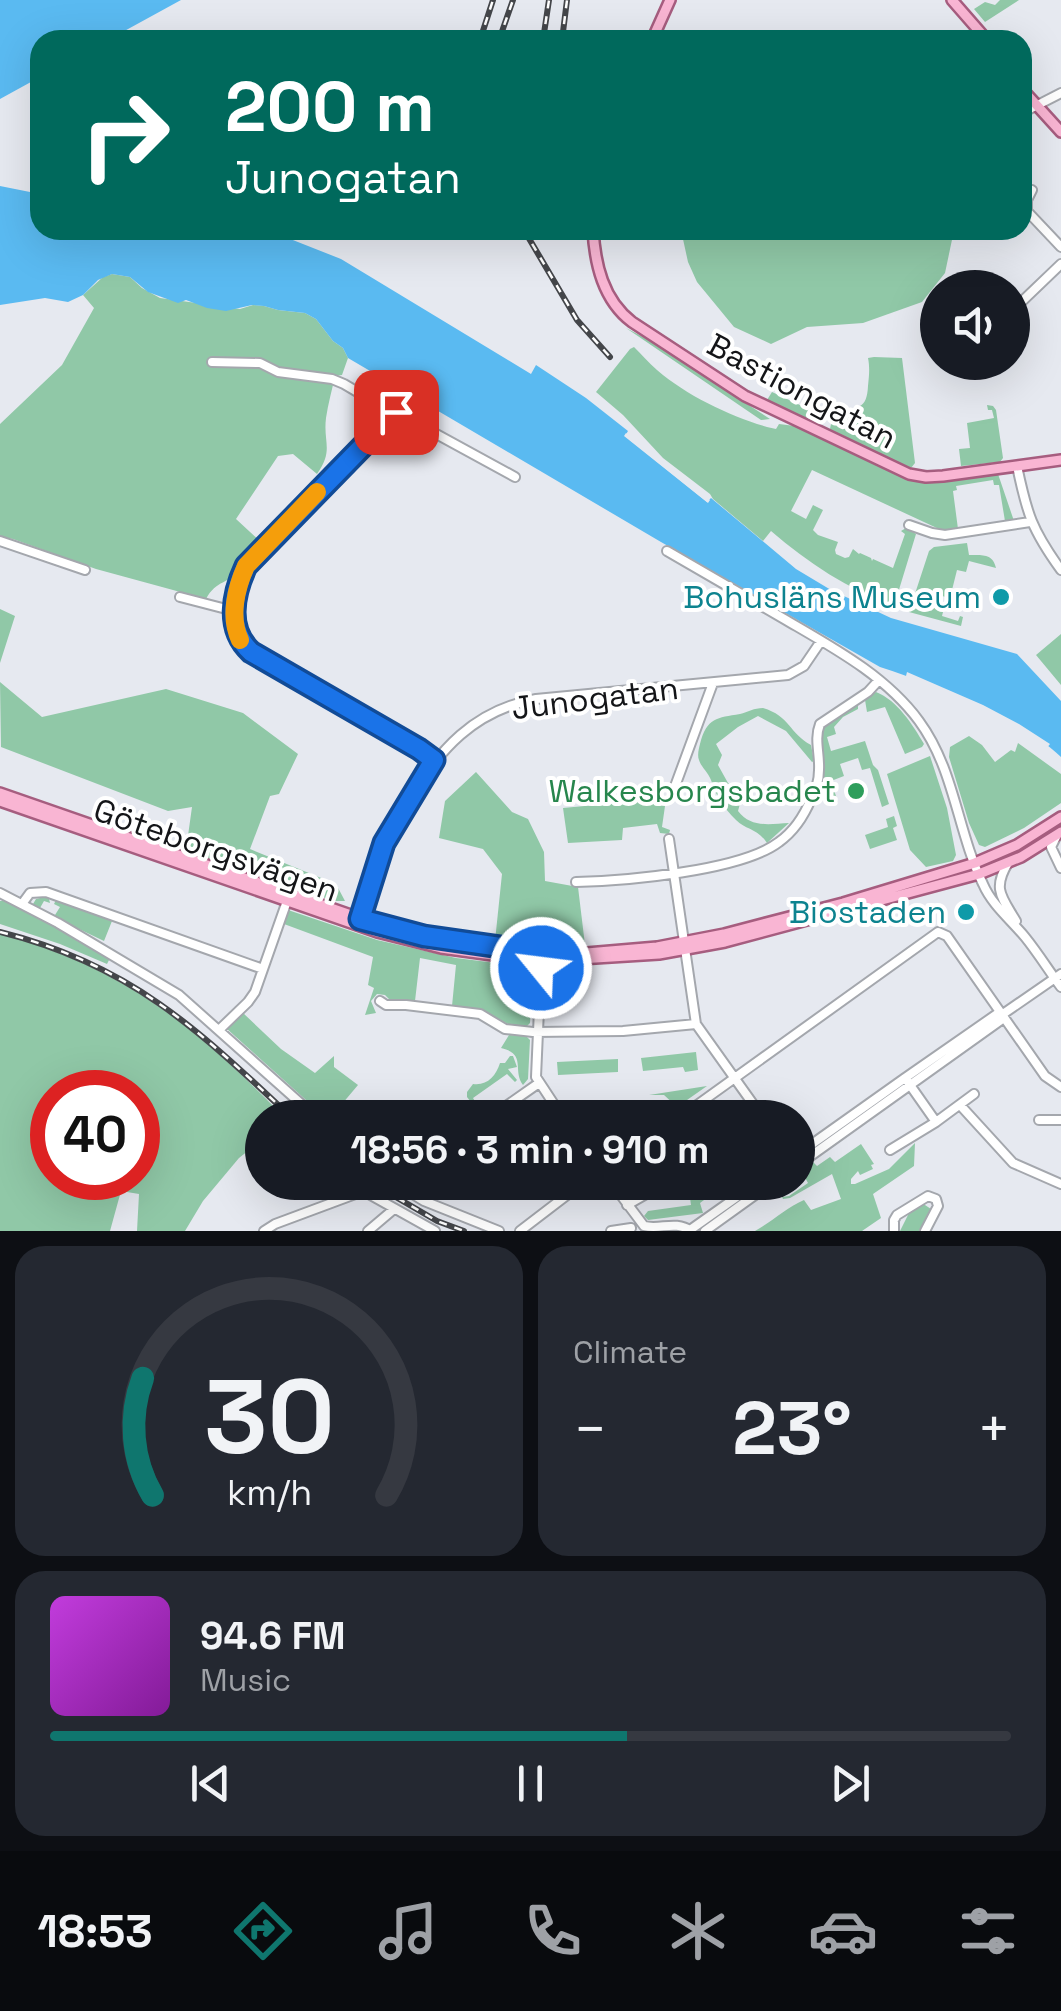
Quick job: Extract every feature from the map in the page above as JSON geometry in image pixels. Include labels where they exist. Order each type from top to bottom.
[{"type":"main road","points":[[656,30],[670,0]]},
{"type":"main road","points":[[949,0],[974,30]]},
{"type":"main road","points":[[1032,95],[1061,132]]},
{"type":"main road","points":[[1032,98],[1061,124]]},
{"type":"main road","name":"Bastiongatan","points":[[595,240],[607,293],[632,322],[744,396],[893,468],[917,476],[943,476],[1061,460]]},
{"type":"main road","name":"Göteborgsvägen","points":[[0,793],[359,922]]},
{"type":"main road","name":"Göteborgsvägen","points":[[0,801],[287,902],[441,948],[542,958],[611,958],[725,942],[979,874],[1008,863],[1060,833]]},
{"type":"main road","name":"Göteborgsvägen","points":[[684,946],[974,862],[1017,846],[1061,817]]},
{"type":"street","points":[[1032,109],[1061,93]]},
{"type":"street","points":[[1032,216],[1061,247]]},
{"type":"street","points":[[1030,294],[1061,264]]},
{"type":"street","points":[[212,362],[260,364],[278,372],[332,379],[393,414]]},
{"type":"street","points":[[434,760],[251,652],[236,634],[234,611],[241,578],[250,561],[393,414],[400,412],[515,477]]},
{"type":"street","points":[[1017,466],[1030,522],[1061,570]]},
{"type":"street","points":[[909,524],[946,536],[1030,522]]},
{"type":"street","points":[[0,541],[85,570]]},
{"type":"street","points":[[667,551],[821,640],[880,680],[914,714],[937,750],[979,874],[995,903],[1058,976],[1061,987]]},
{"type":"street","points":[[180,597],[234,611]]},
{"type":"street","name":"Junogatan","points":[[359,922],[384,843],[434,760],[481,719],[512,704],[536,699],[788,675],[804,666],[821,640]]},
{"type":"street","points":[[576,882],[672,873],[736,861],[785,838],[814,793],[819,773],[817,732],[823,721],[880,680]]},
{"type":"street","points":[[674,790],[713,683]]},
{"type":"street","points":[[1060,833],[1051,847],[1060,866]]},
{"type":"street","points":[[669,839],[696,1024],[750,1100]]},
{"type":"street","points":[[1033,850],[1044,851],[1060,866]]},
{"type":"street","points":[[1008,863],[998,889],[1029,942]]},
{"type":"street","points":[[22,904],[34,892],[46,892],[263,969]]},
{"type":"street","points":[[0,893],[179,994],[297,1100]]},
{"type":"street","points":[[220,1029],[255,992],[287,902]]},
{"type":"street","points":[[704,1100],[938,932],[947,936],[1046,1076],[1061,1087]]},
{"type":"street","points":[[542,958],[536,1074],[551,1100]]},
{"type":"street","points":[[815,1152],[997,1014],[1003,1014],[1058,976]]},
{"type":"street","points":[[380,1001],[386,1006],[477,1014],[505,1028],[537,1032],[624,1031],[696,1024]]},
{"type":"street","points":[[908,1082],[936,1122]]},
{"type":"street","points":[[815,1143],[908,1082]]},
{"type":"street","points":[[514,1100],[538,1083]]},
{"type":"street","points":[[890,1150],[974,1094]]},
{"type":"street","points":[[960,1105],[1013,1163],[1061,1184]]},
{"type":"street","points":[[1040,1120],[1061,1120]]},
{"type":"street","points":[[264,1231],[361,1192],[435,1231]]},
{"type":"street","points":[[894,1231],[898,1215],[932,1196],[938,1206],[926,1231]]},
{"type":"street","points":[[422,1200],[499,1231]]},
{"type":"street","points":[[520,1231],[560,1200]]},
{"type":"street","points":[[624,1200],[644,1226],[675,1224],[690,1230],[732,1200]]},
{"type":"street","points":[[627,1204],[634,1200]]},
{"type":"street","points":[[705,1231],[749,1200]]},
{"type":"street","points":[[368,1231],[394,1208]]},
{"type":"street","points":[[611,1231],[632,1228]]},
{"type":"green space","points":[[1000,0],[1019,0],[985,22],[974,9],[985,2],[995,5]]},
{"type":"green space","points":[[683,240],[952,240],[946,270],[920,270],[920,303],[863,323],[807,327],[771,344],[734,327],[697,282]]},
{"type":"green space","points":[[112,274],[130,277],[160,298],[305,313],[316,319],[348,358],[342,375],[335,376],[322,466],[317,474],[293,454],[278,456],[236,519],[262,543],[235,575],[214,588],[206,599],[0,537],[0,424],[62,365],[94,308],[83,295]]},
{"type":"green space","points":[[626,328],[647,339],[770,419],[761,420]]},
{"type":"green space","points":[[634,347],[669,379],[709,404],[767,427],[795,426],[914,481],[998,474],[1014,521],[1005,521],[999,485],[994,485],[993,480],[956,486],[953,491],[958,529],[939,529],[812,470],[791,511],[806,519],[813,505],[823,510],[813,530],[838,542],[836,554],[849,557],[853,549],[893,568],[905,534],[901,531],[906,528],[916,534],[894,606],[861,592],[799,554],[771,531],[763,541],[663,458],[596,392]]},
{"type":"green space","points":[[868,358],[902,358],[915,463],[911,468],[830,429],[838,411],[863,403]]},
{"type":"green space","points":[[772,392],[817,413],[822,407],[823,415],[812,421],[767,400]]},
{"type":"green space","points":[[987,405],[996,410],[1003,458],[1000,462],[961,466],[959,449],[970,448],[967,423],[994,418]]},
{"type":"green space","points":[[967,543],[969,555],[989,557],[996,568],[969,561],[966,572],[957,570],[950,598],[930,593],[920,597],[917,605],[923,612],[928,608],[931,611],[941,599],[945,604],[942,616],[958,621],[963,617],[961,626],[909,612],[929,551]]},
{"type":"green space","points":[[0,609],[15,616],[0,663]]},
{"type":"green space","points":[[1061,634],[1061,685],[1036,655]]},
{"type":"green space","points":[[0,682],[42,717],[166,689],[243,713],[298,754],[279,794],[270,796],[250,849],[336,884],[345,901],[329,901],[312,889],[290,887],[186,850],[192,807],[168,811],[1,747]]},
{"type":"green space","points":[[876,692],[904,714],[924,744],[922,747],[905,754],[885,707],[867,712],[865,700]]},
{"type":"green space","points":[[858,702],[858,709],[834,727],[836,734],[827,737],[831,751],[865,741],[889,804],[882,807],[870,768],[862,770],[858,758],[840,764],[844,776],[831,781],[838,802],[827,801],[828,797],[820,793],[815,804],[812,802],[820,730]]},
{"type":"green space","points":[[763,708],[779,715],[811,745],[814,761],[786,731],[758,716],[716,744],[722,755],[718,765],[728,783],[743,793],[738,811],[755,823],[789,823],[767,843],[727,811],[698,756],[706,728],[714,720]]},
{"type":"green space","points":[[969,736],[995,762],[1011,750],[1015,752],[1018,743],[1061,774],[1061,803],[1024,828],[985,847],[979,845],[949,757],[950,747]]},
{"type":"green space","points":[[930,756],[947,808],[956,855],[953,861],[926,867],[910,850],[887,774]]},
{"type":"green space","points":[[476,772],[512,812],[528,819],[544,852],[545,881],[578,887],[585,945],[495,941],[502,874],[483,849],[439,838],[445,801]]},
{"type":"green space","points":[[660,799],[665,806],[662,827],[670,830],[669,834],[660,833],[657,824],[623,828],[622,840],[568,843],[563,808]]},
{"type":"green space","points":[[894,816],[897,840],[870,849],[865,835],[888,827],[886,819]]},
{"type":"green space","points":[[44,897],[50,903],[44,901],[40,908],[55,915],[60,907],[54,904],[56,900],[112,921],[104,941],[35,908],[36,899]]},
{"type":"green space","points":[[8,900],[110,958],[107,964],[0,924],[0,901]]},
{"type":"green space","points":[[288,910],[377,940],[456,958],[529,967],[530,1023],[510,1025],[482,1010],[452,1006],[456,965],[420,958],[415,1001],[392,1002],[377,994],[371,1001],[376,1013],[365,1015],[374,988],[368,985],[373,957],[284,924]]},
{"type":"green space","points":[[0,934],[81,963],[152,1002],[216,1051],[267,1100],[245,1100],[245,1153],[203,1201],[185,1231],[137,1231],[139,1200],[160,1200],[160,1070],[30,1070],[30,1200],[119,1200],[110,1231],[0,1231]]},
{"type":"green space","points":[[242,1012],[281,1049],[315,1073],[334,1056],[334,1067],[358,1085],[345,1100],[306,1100],[226,1028]]},
{"type":"green space","points":[[509,1035],[530,1040],[528,1079],[523,1085],[514,1054],[501,1048]]},
{"type":"green space","points":[[696,1052],[698,1070],[685,1072],[683,1067],[643,1071],[641,1058]]},
{"type":"green space","points":[[513,1056],[517,1067],[508,1069],[517,1080],[507,1074],[469,1100],[467,1092],[473,1084],[490,1079],[500,1063]]},
{"type":"green space","points":[[618,1059],[618,1072],[558,1075],[557,1062]]},
{"type":"green space","points":[[707,1086],[687,1100],[649,1095]]},
{"type":"green space","points":[[915,1143],[914,1166],[873,1194],[881,1218],[862,1231],[755,1231],[804,1200],[811,1210],[841,1199],[832,1174],[815,1184],[815,1164],[830,1157],[835,1162],[861,1144],[874,1164],[873,1169],[860,1175],[858,1171],[851,1184],[889,1169]]},
{"type":"green space","points":[[690,1200],[704,1200],[700,1203],[703,1213],[648,1220],[644,1216],[648,1211],[691,1205]]},
{"type":"green space","points":[[922,1203],[931,1209],[919,1231],[900,1231],[910,1211]]},
{"type":"water","points":[[0,0],[181,0],[126,30],[30,30],[30,82],[0,99]]},
{"type":"water","points":[[0,186],[30,192],[30,240],[293,240],[341,259],[531,374],[536,365],[586,398],[628,431],[625,436],[707,502],[711,498],[796,569],[831,590],[891,618],[1017,654],[1061,701],[1061,757],[1009,721],[880,667],[661,542],[348,358],[316,319],[305,313],[252,305],[226,311],[186,300],[178,303],[148,292],[130,277],[112,274],[68,302],[45,298],[0,305]]},
{"type":"pier","points":[[626,433],[710,500],[708,503],[624,436]]},
{"type":"pier","points":[[907,672],[983,705],[1050,744],[1046,749],[980,710],[905,680]]},
{"type":"railway","points":[[483,30],[493,0]]},
{"type":"railway","points":[[502,30],[513,0]]},
{"type":"railway","points":[[544,30],[549,0]]},
{"type":"railway","points":[[563,30],[567,0]]},
{"type":"railway","points":[[530,240],[577,320],[610,357]]},
{"type":"railway","points":[[0,932],[87,962],[124,981],[192,1028],[273,1100]]},
{"type":"railway","points":[[401,1200],[464,1231]]},
{"type":"slow traffic","points":[[240,640],[234,611],[246,566],[317,492]]},
{"type":"place","name":"Bohusläns Museum","points":[[1001,597]]},
{"type":"place","name":"Walkesborgsbadet","points":[[856,791]]},
{"type":"place","name":"Biostaden","points":[[966,912]]},
{"type":"route","points":[[396,412],[246,566],[234,611],[236,634],[251,652],[434,760],[390,829],[360,919],[424,936],[535,952],[534,959],[541,968]]}]
